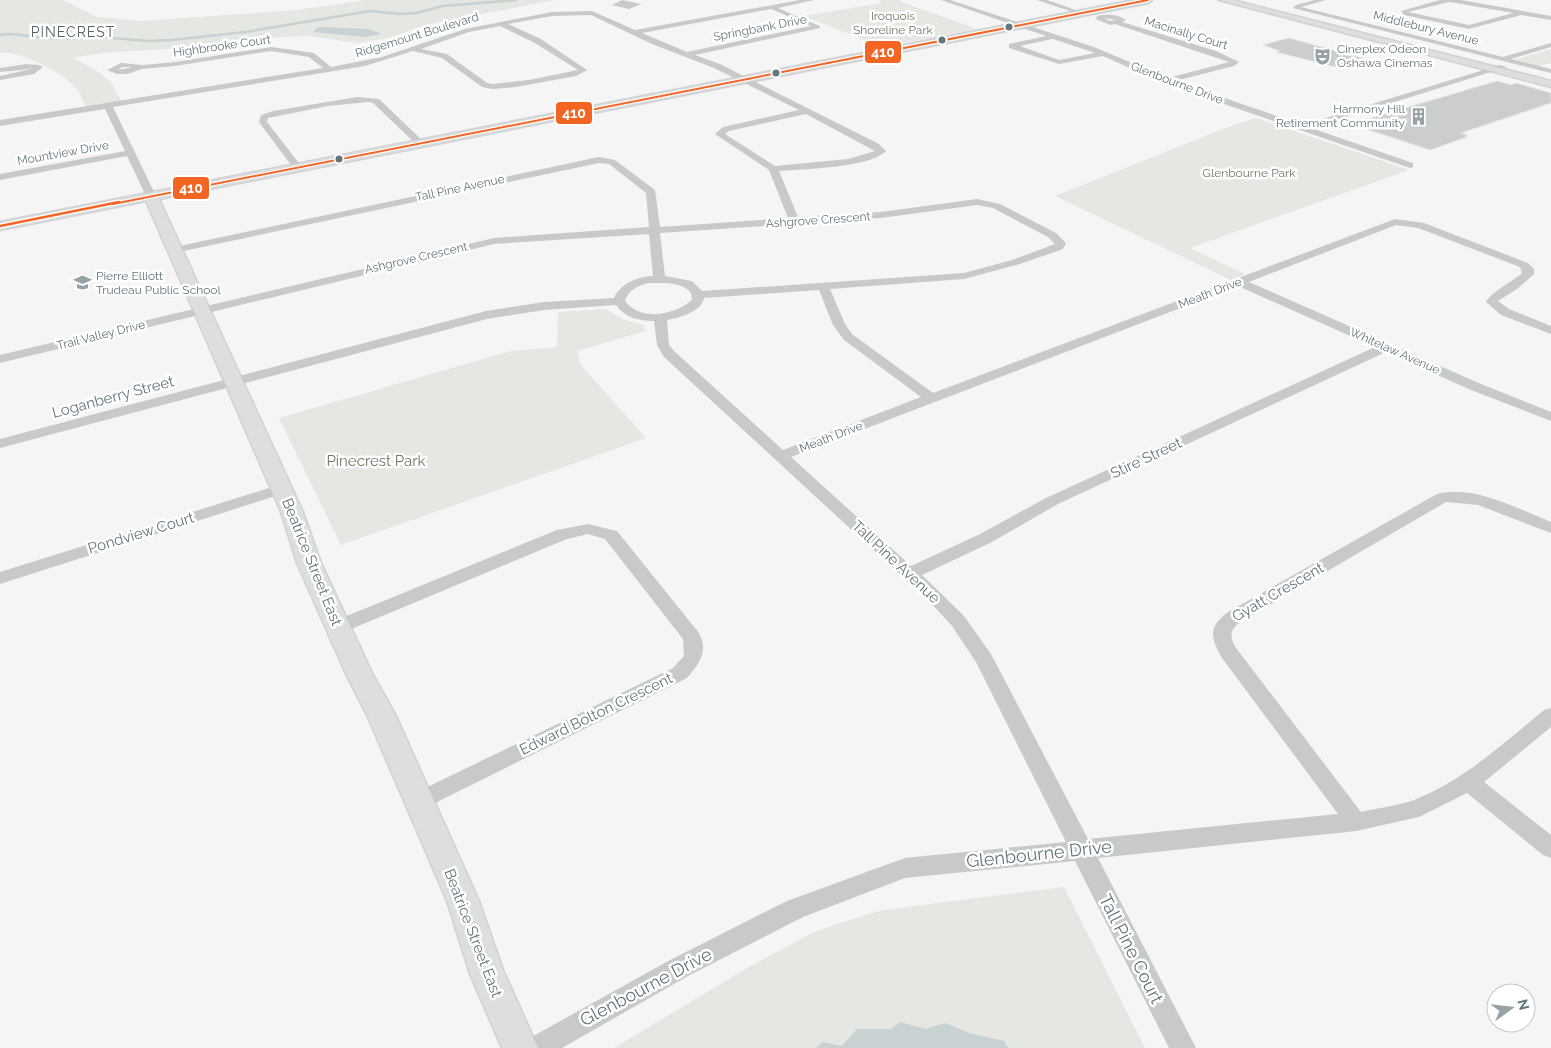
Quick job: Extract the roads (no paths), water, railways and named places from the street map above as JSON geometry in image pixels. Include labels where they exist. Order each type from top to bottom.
[{"type":"street","points":[[634,32],[812,0]]},
{"type":"street","name":"Glenbourne Drive","points":[[944,0],[1104,54],[1166,81],[1410,164]]},
{"type":"street","points":[[1040,0],[1081,13]]},
{"type":"street","points":[[0,226],[1148,0]]},
{"type":"street","points":[[1224,0],[1500,65],[1551,84]]},
{"type":"street","points":[[1238,0],[1500,65],[1551,80]]},
{"type":"street","name":"Middlebury Avenue","points":[[1323,0],[1296,8],[1500,65],[1538,68],[1551,72]]},
{"type":"street","points":[[1518,13],[1506,18],[1469,27],[1404,12],[1449,0],[1551,18]]},
{"type":"street","points":[[592,13],[618,6]]},
{"type":"street","name":"Springbank Drive","points":[[687,54],[818,28],[772,8]]},
{"type":"street","name":"Ridgemount Boulevard","points":[[0,123],[375,62],[461,31],[561,13],[592,13],[655,42],[714,64],[879,148],[881,152],[851,161],[774,169]]},
{"type":"street","name":"Macinally Court","points":[[1118,22],[1204,49],[1235,62],[1166,81]]},
{"type":"street","points":[[412,49],[446,57],[485,84],[491,86],[507,86],[576,74],[584,70],[538,41],[500,23]]},
{"type":"street","points":[[1054,37],[1012,46],[1059,62],[1104,54]]},
{"type":"street","points":[[1303,128],[1500,65],[1551,45]]},
{"type":"street","name":"Highbrooke Court","points":[[141,67],[175,64],[271,49],[311,55],[330,70]]},
{"type":"street","points":[[1538,68],[1551,64]]},
{"type":"street","points":[[0,70],[26,66],[39,68],[31,72],[0,78]]},
{"type":"street","points":[[296,168],[263,122],[264,117],[276,113],[371,99],[420,143]]},
{"type":"street","name":"Beatrice Street East","points":[[108,106],[151,196],[282,489],[292,512],[309,563],[359,674],[381,714],[463,901],[487,974],[520,1048]]},
{"type":"street","points":[[794,221],[774,169],[721,137],[719,132],[807,111]]},
{"type":"street","name":"Mountview Drive","points":[[0,177],[130,153]]},
{"type":"street","name":"Tall Pine Avenue","points":[[174,250],[595,160],[612,162],[650,189],[653,197],[659,279]]},
{"type":"street","name":"Ashgrove Crescent","points":[[202,310],[488,242],[890,215],[982,202],[992,204],[1012,214],[1052,235],[1061,242],[1055,248],[971,275],[698,295]]},
{"type":"street","name":"Meath Drive","points":[[780,456],[1392,223],[1409,223],[1480,248],[1526,267],[1528,274],[1514,287],[1494,298],[1492,302],[1505,312],[1551,330]]},
{"type":"street","points":[[659,279],[681,282],[696,290],[698,295],[698,301],[684,312],[660,317],[636,315],[621,306],[619,301],[623,291],[630,286],[659,279]]},
{"type":"street","name":"Whitelaw Avenue","points":[[1240,282],[1498,397],[1551,417]]},
{"type":"street","points":[[823,286],[839,325],[848,337],[931,398]]},
{"type":"street","points":[[234,382],[503,311],[619,301]]},
{"type":"street","name":"Trail Valley Drive","points":[[0,359],[202,310]]},
{"type":"street","name":"Tall Pine Avenue","points":[[660,317],[662,341],[667,351],[948,610],[976,646],[1080,850]]},
{"type":"street","name":"Stire Street","points":[[909,574],[986,538],[1052,501],[1386,347]]},
{"type":"street","name":"Loganberry Street","points":[[0,444],[234,382]]},
{"type":"street","name":"Pondview Court","points":[[0,578],[282,489]]},
{"type":"street","name":"Gyatt Crescent","points":[[1356,822],[1229,653],[1222,640],[1224,625],[1234,617],[1443,497],[1460,496],[1474,499],[1551,528]]},
{"type":"street","name":"Edward Bolton Crescent","points":[[338,627],[563,534],[588,529],[611,535],[692,638],[693,658],[680,674],[419,801]]},
{"type":"street","name":"Glenbourne Drive","points":[[537,1048],[679,968],[794,909],[905,868],[1356,822],[1394,814],[1426,805],[1469,782],[1551,716]]},
{"type":"street","points":[[1469,782],[1551,848]]},
{"type":"street","name":"Tall Pine Court","points":[[1080,850],[1183,1048]]},
{"type":"waterway","points":[[0,35],[10,34],[59,39],[100,37],[148,41],[172,40],[245,32],[370,11],[400,14],[416,13],[443,6],[516,0]]},
{"type":"place","name":"Cineplex Odeon Oshawa Cinemas","points":[[1323,56]]},
{"type":"place","name":"Harmony Hill Retirement Community","points":[[1419,116]]},
{"type":"place","name":"Pierre Elliott Trudeau Public School","points":[[82,283]]},
{"type":"district","name":"PINECREST","points":[[73,32]]},
{"type":"park label","name":"Iroquois Shoreline Park","points":[[893,23]]},
{"type":"park label","name":"Glenbourne Park","points":[[1249,173]]},
{"type":"park label","name":"Pinecrest Park","points":[[376,461]]}]
